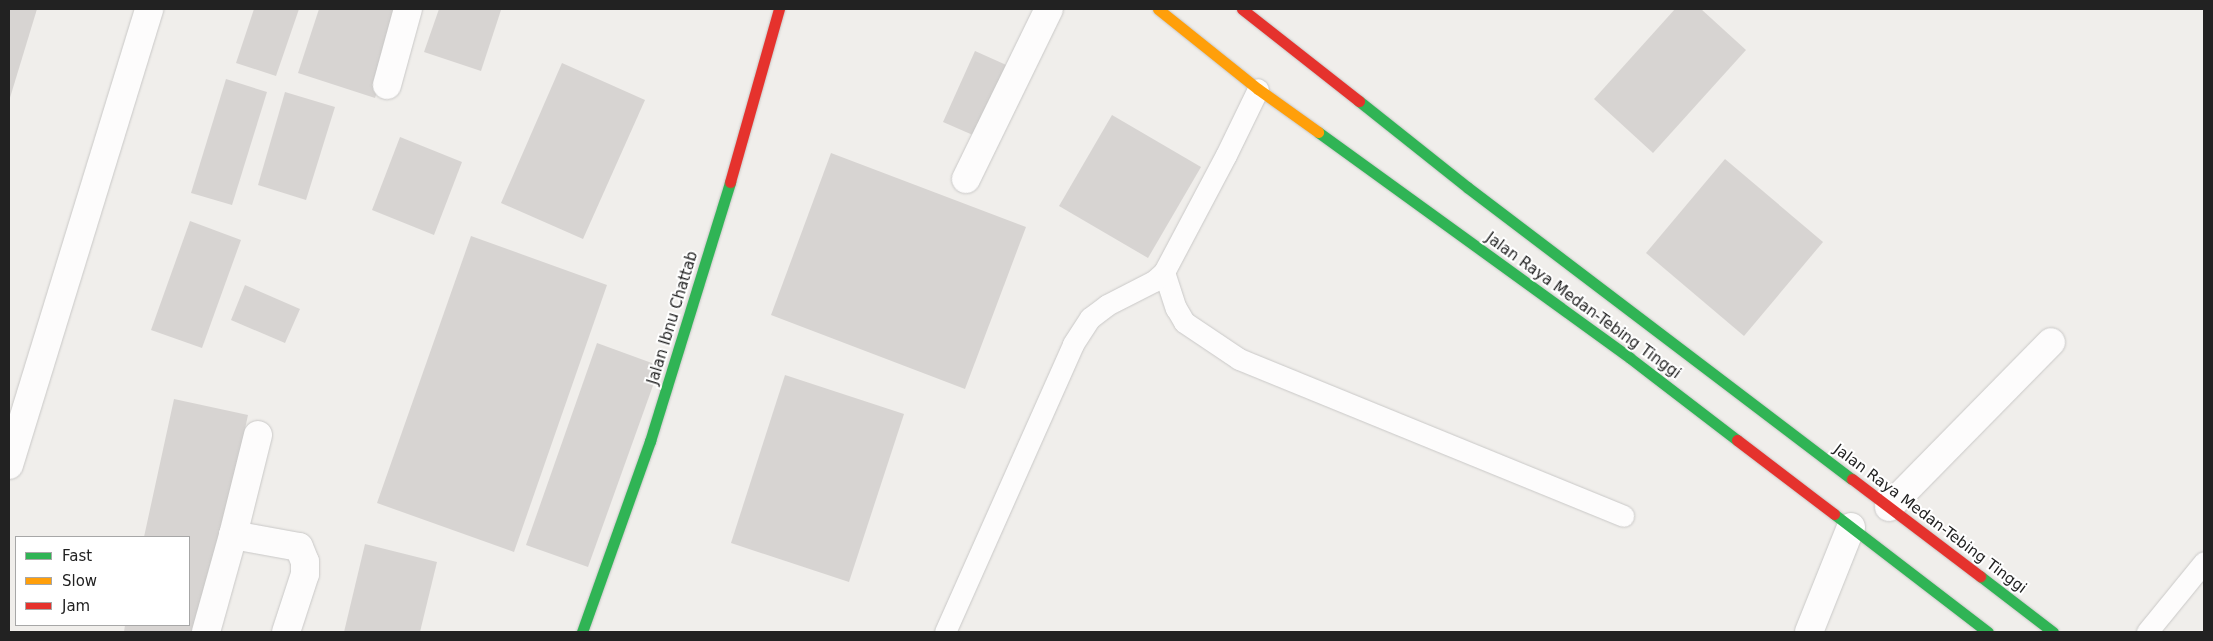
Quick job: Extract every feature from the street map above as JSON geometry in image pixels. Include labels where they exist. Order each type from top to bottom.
[{"type":"main road","name":"Jalan Ibnu Chattab","points":[[582,632],[650,441],[727,194],[779,9]]},
{"type":"main road","name":"Jalan Raya Medan-Tebing Tinggi","points":[[1158,9],[1258,89],[1630,358],[1988,632]]},
{"type":"main road","name":"Jalan Raya Medan-Tebing Tinggi","points":[[1242,9],[1467,187],[2053,632]]},
{"type":"street","points":[[9,465],[148,9]]},
{"type":"street","points":[[387,85],[408,9]]},
{"type":"street","points":[[966,178],[1049,9]]},
{"type":"street","points":[[1889,507],[2051,342]]},
{"type":"street","points":[[206,632],[258,436]]},
{"type":"street","points":[[1809,632],[1851,528]]},
{"type":"street","points":[[233,535],[300,548],[305,562],[305,574],[286,632]]},
{"type":"lane","points":[[945,632],[1073,344],[1090,318],[1107,305],[1154,281],[1164,272],[1226,156],[1258,89]]},
{"type":"lane","points":[[1164,272],[1176,308],[1184,322],[1239,359],[1623,516]]},
{"type":"lane","points":[[2147,632],[2204,562]]},
{"type":"building","points":[[9,9],[37,9],[9,101]]},
{"type":"building","points":[[254,9],[299,9],[276,76],[236,63]]},
{"type":"building","points":[[319,9],[404,9],[375,98],[298,73]]},
{"type":"building","points":[[439,9],[501,10],[481,71],[424,52]]},
{"type":"building","points":[[1675,9],[1701,9],[1746,50],[1653,153],[1594,99]]},
{"type":"building","points":[[975,51],[1013,68],[982,139],[943,122]]},
{"type":"building","points":[[562,63],[645,100],[583,239],[501,203]]},
{"type":"building","points":[[226,79],[267,92],[232,205],[191,193]]},
{"type":"building","points":[[285,92],[335,107],[306,200],[258,185]]},
{"type":"building","points":[[1112,115],[1201,167],[1148,258],[1059,206]]},
{"type":"building","points":[[400,137],[462,162],[434,235],[372,210]]},
{"type":"building","points":[[831,153],[1026,227],[965,389],[771,315]]},
{"type":"building","points":[[1725,159],[1823,242],[1744,336],[1646,253]]},
{"type":"building","points":[[190,221],[241,240],[202,348],[151,330]]},
{"type":"building","points":[[471,236],[607,285],[514,552],[377,503]]},
{"type":"building","points":[[245,285],[300,309],[285,343],[231,320]]},
{"type":"building","points":[[597,343],[660,366],[588,567],[526,545]]},
{"type":"building","points":[[785,375],[904,414],[849,582],[731,543]]},
{"type":"building","points":[[174,399],[248,415],[201,632],[124,632],[125,626],[190,626],[190,536],[144,536]]},
{"type":"building","points":[[365,544],[437,562],[420,632],[344,632]]},
{"type":"traffic: fast","points":[[1359,101],[1467,187],[1852,479]]},
{"type":"traffic: fast","points":[[1318,132],[1630,358],[1737,440]]},
{"type":"traffic: fast","points":[[582,632],[650,441],[730,182]]},
{"type":"traffic: fast","points":[[1834,514],[1988,632]]},
{"type":"traffic: fast","points":[[1980,576],[2053,632]]},
{"type":"traffic: slow","points":[[1158,9],[1258,89],[1318,132]]},
{"type":"traffic: jam","points":[[730,182],[779,9]]},
{"type":"traffic: jam","points":[[1242,9],[1359,101]]},
{"type":"traffic: jam","points":[[1737,440],[1834,514]]},
{"type":"traffic: jam","points":[[1852,479],[1980,576]]}]
